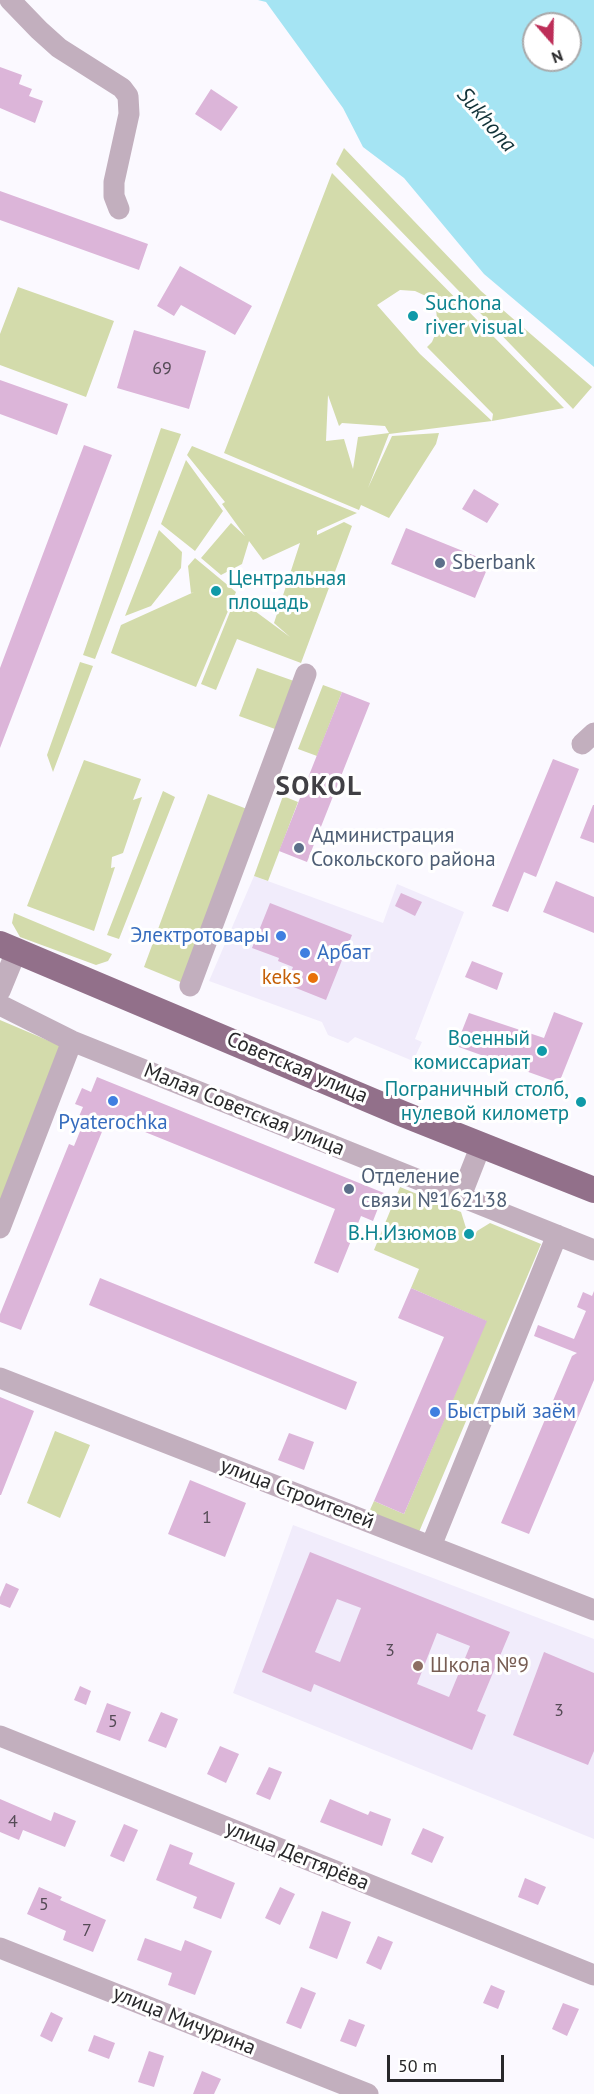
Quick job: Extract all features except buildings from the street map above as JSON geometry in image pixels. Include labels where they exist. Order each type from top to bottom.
[{"type":"main road","name":"Советская улица","points":[[8,948],[594,1190]]},
{"type":"street","points":[[10,0],[59,48],[122,88],[128,96],[129,114],[114,182],[114,196],[119,209]]},
{"type":"street","points":[[190,986],[306,674]]},
{"type":"street","points":[[0,991],[8,948]]},
{"type":"street","name":"Малая Советская улица","points":[[0,1005],[72,1041],[594,1250]]},
{"type":"street","points":[[0,1228],[72,1041]]},
{"type":"street","points":[[461,1196],[481,1145]]},
{"type":"street","points":[[431,1546],[557,1235]]},
{"type":"street","name":"улица Строителей","points":[[0,1378],[594,1610]]},
{"type":"street","name":"улица Дегтярёва","points":[[0,1736],[594,1975]]},
{"type":"street","name":"улица Мичурина","points":[[0,1948],[368,2094]]},
{"type":"shaded area","points":[[254,876],[383,923],[397,884],[464,912],[415,1039],[422,1042],[413,1061],[355,1037],[348,1043],[328,1035],[322,1022],[209,981]]},
{"type":"shaded area","name":"Школа №9","points":[[293,1525],[594,1639],[594,1839],[233,1693]]},
{"type":"green space","points":[[344,148],[481,291],[592,387],[573,409],[336,164]]},
{"type":"green space","points":[[332,173],[564,408],[492,421],[389,434],[368,488],[392,436],[439,433],[436,444],[389,518],[361,505],[359,510],[224,453]],"holes":[[[400,290],[415,291],[428,297],[436,309],[438,328],[432,342],[427,347],[493,414],[492,421],[420,354],[377,305]],[[328,395],[339,426],[342,423],[385,426],[389,433],[358,437],[353,469],[344,439],[326,441]]]},
{"type":"green space","points":[[18,287],[114,321],[86,397],[0,365],[0,334]]},
{"type":"green space","points":[[161,428],[181,434],[95,659],[83,655]]},
{"type":"green space","points":[[192,446],[357,513],[317,531],[317,535],[344,522],[352,526],[301,663],[237,639],[216,690],[201,684],[236,597],[290,637],[274,623],[300,543],[263,560],[249,541],[242,564],[221,575],[201,558],[231,523],[245,536],[222,504],[225,502],[187,455]]},
{"type":"green space","points":[[186,460],[223,511],[195,551],[161,524]]},
{"type":"green space","points":[[159,530],[182,552],[181,568],[151,606],[125,616]]},
{"type":"green space","points":[[195,558],[236,592],[196,687],[111,653],[121,625],[194,592],[191,593],[188,566]]},
{"type":"green space","points":[[80,662],[93,666],[53,772],[47,755]]},
{"type":"green space","points":[[257,668],[294,681],[275,729],[239,716]]},
{"type":"green space","points":[[323,685],[342,692],[317,756],[298,749]]},
{"type":"green space","points":[[84,760],[141,779],[133,800],[142,797],[123,853],[112,857],[111,868],[115,867],[94,931],[27,906]]},
{"type":"green space","points":[[163,791],[175,797],[119,939],[107,935]]},
{"type":"green space","points":[[208,794],[247,809],[183,983],[144,967]]},
{"type":"green space","points":[[283,796],[298,802],[268,881],[254,876]]},
{"type":"green space","points":[[14,913],[112,954],[108,961],[96,965],[20,937],[12,923]]},
{"type":"green space","points":[[0,1020],[61,1046],[0,1204]]},
{"type":"green space","points":[[400,1187],[461,1212],[466,1228],[463,1237],[473,1240],[477,1231],[490,1223],[541,1244],[419,1532],[369,1512],[374,1501],[404,1514],[486,1321],[411,1288],[419,1269],[374,1250]]},
{"type":"green space","points":[[55,1431],[90,1445],[60,1518],[27,1503]]},
{"type":"water","name":"Sukhona","points":[[258,0],[594,0],[594,367],[484,274],[404,178],[363,147],[343,108],[266,2]]},
{"type":"place","name":"Suchona river visual","points":[[413,316]]},
{"type":"place","name":"Sberbank","points":[[440,563]]},
{"type":"place","name":"Центральная площадь","points":[[216,591]]},
{"type":"place","name":"Администрация Сокольского района","points":[[299,848]]},
{"type":"place","name":"Электротовары","points":[[281,936]]},
{"type":"place","name":"Арбат","points":[[305,953]]},
{"type":"place","name":"keks","points":[[313,978]]},
{"type":"place","name":"Военный комиссариат","points":[[542,1051]]},
{"type":"place","name":"Pyaterochka","points":[[113,1101]]},
{"type":"place","name":"Пограничный столб, нулевой километр","points":[[581,1102]]},
{"type":"place","name":"Отделение связи №162138","points":[[349,1189]]},
{"type":"place","name":"В.Н.Изюмов","points":[[469,1234]]},
{"type":"place","name":"Быстрый заём","points":[[435,1412]]},
{"type":"place","name":"Школа №9","points":[[418,1666]]},
{"type":"district","name":"SOKOL","points":[[319,787]]}]
